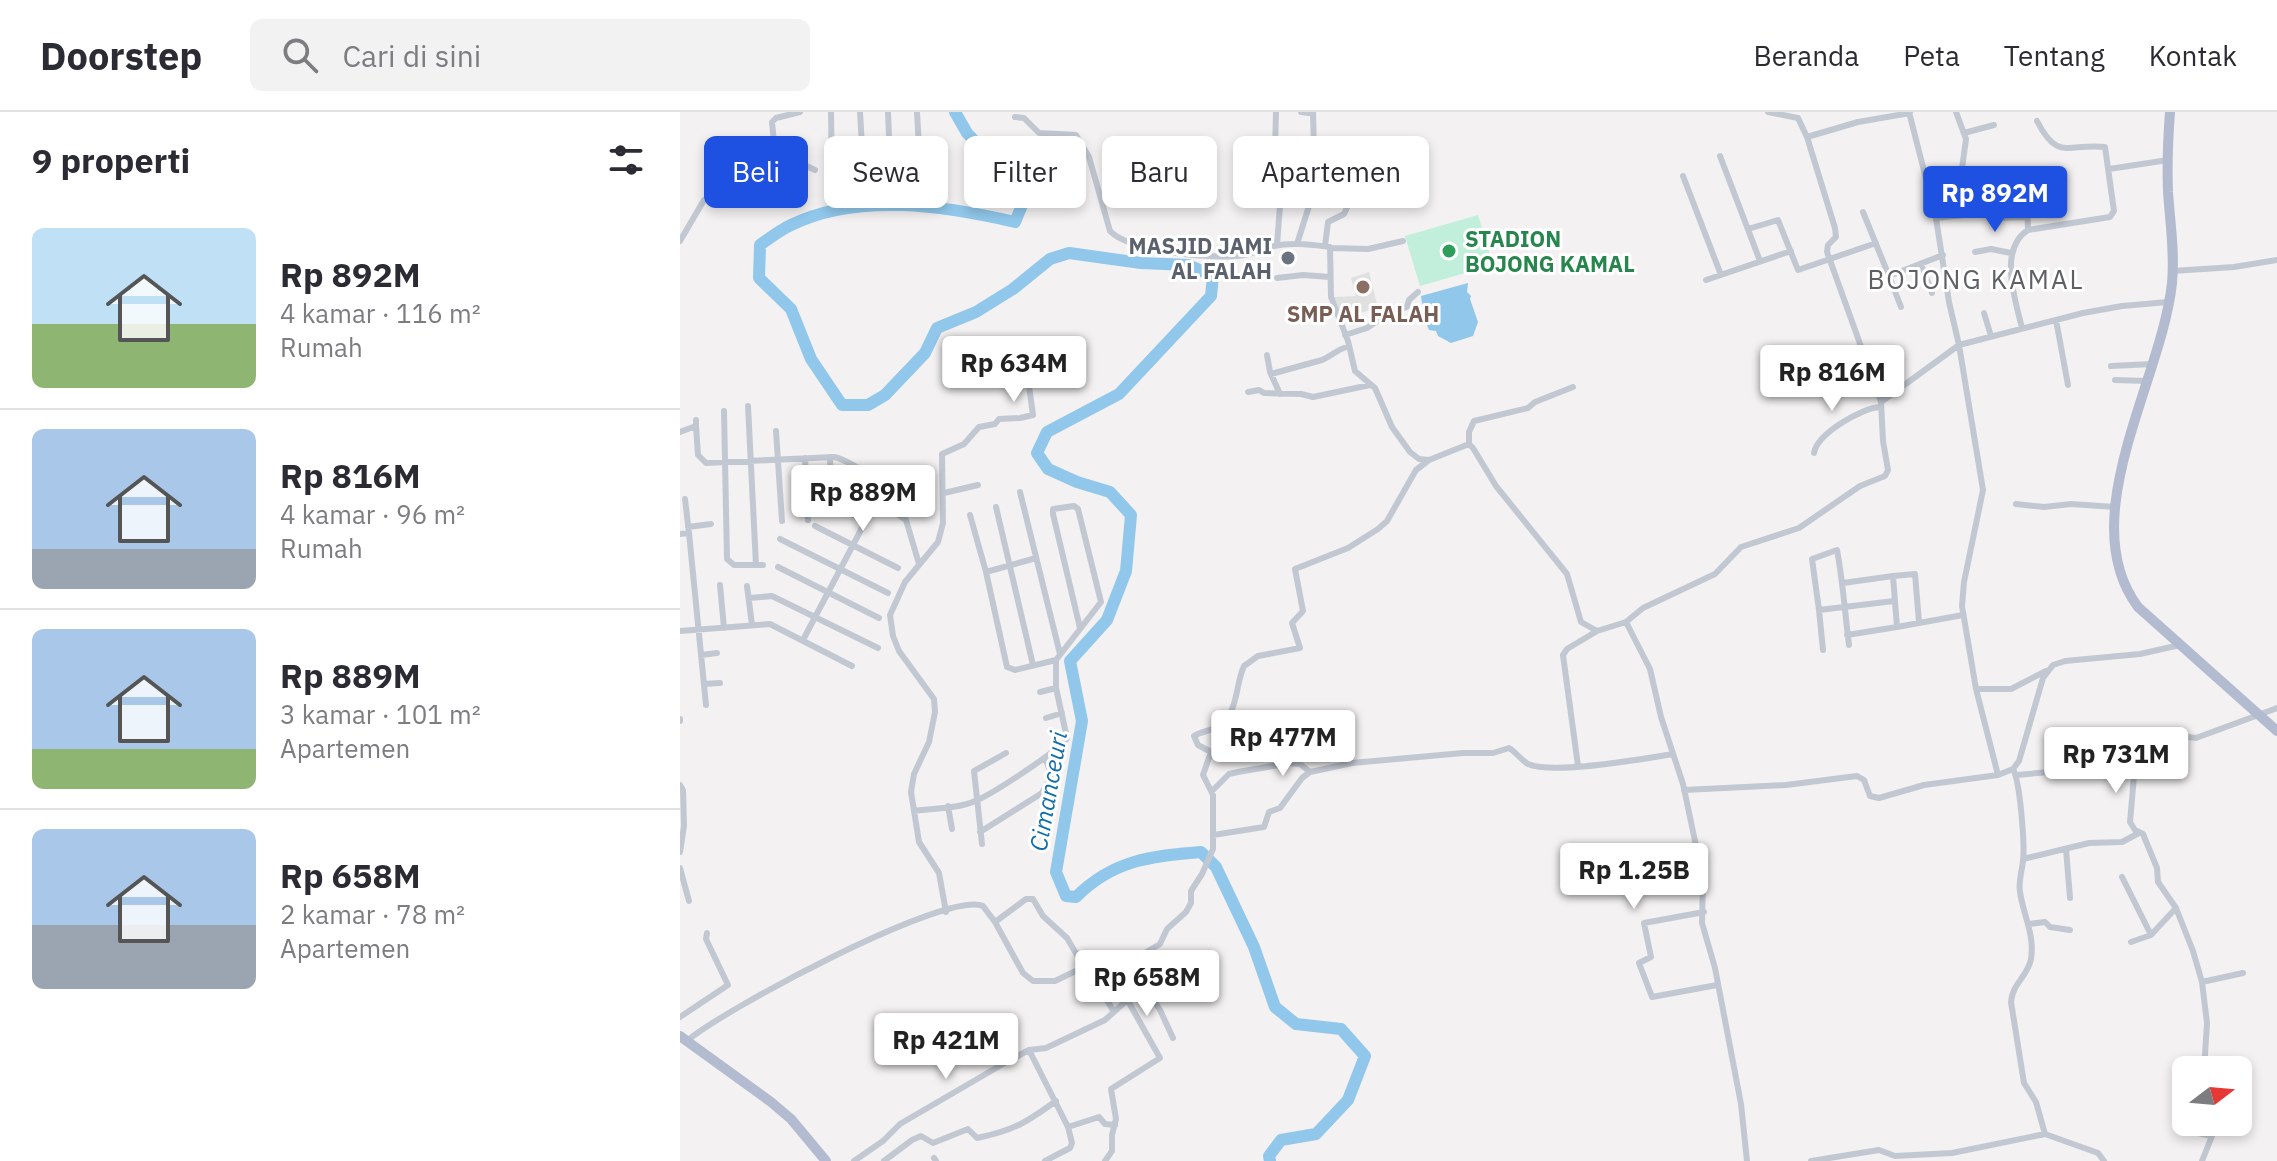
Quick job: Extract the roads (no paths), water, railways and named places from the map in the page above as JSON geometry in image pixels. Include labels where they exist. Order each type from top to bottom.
[{"type":"main road","points":[[2170,112],[2168,160],[2172,271],[2163,332],[2120,481],[2115,507],[2116,559],[2123,585],[2138,607],[2277,731]]},
{"type":"main road","points":[[683,1039],[791,1119],[826,1161]]},
{"type":"street","points":[[773,136],[772,122],[776,118],[800,112]]},
{"type":"street","points":[[831,112],[832,181],[864,180],[860,112]]},
{"type":"street","points":[[888,112],[891,186],[921,184],[917,112]]},
{"type":"street","points":[[1275,136],[1276,112]]},
{"type":"street","points":[[1301,112],[1311,112],[1312,136]]},
{"type":"street","points":[[1578,766],[1563,655],[1570,646],[1597,631],[1626,622],[1643,608],[1720,571],[1737,549],[1799,528],[1860,486],[1887,474],[1880,404],[1829,260],[1826,248],[1836,237],[1835,228],[1807,137],[1798,118],[1768,112]]},
{"type":"street","points":[[1807,137],[1858,122],[1909,112],[1936,218],[1983,490],[1964,582],[1963,615],[1976,689],[1998,775]]},
{"type":"street","points":[[1956,112],[1964,133],[1966,154],[1959,180],[1964,215]]},
{"type":"street","points":[[1015,117],[1026,119],[1039,133],[1076,135],[1089,157],[1110,231],[1122,239],[1162,251],[1218,255],[1246,255],[1277,245],[1368,249],[1403,241]]},
{"type":"street","points":[[2022,328],[2011,271],[2011,253],[2018,236],[2028,230],[2114,215],[2104,147],[2057,147],[2047,140],[2037,121]]},
{"type":"street","points":[[1964,133],[1994,125]]},
{"type":"street","points":[[1720,156],[1760,261]]},
{"type":"street","points":[[2109,169],[2168,160]]},
{"type":"street","points":[[808,167],[815,170]]},
{"type":"street","points":[[1683,176],[1721,275]]},
{"type":"street","points":[[1928,180],[1982,180]]},
{"type":"street","points":[[2027,198],[2028,230]]},
{"type":"street","points":[[680,241],[704,200]]},
{"type":"street","points":[[1277,245],[1279,208]]},
{"type":"street","points":[[1297,244],[1308,208]]},
{"type":"street","points":[[1347,208],[1344,214],[1328,222],[1328,247],[1331,297],[1355,371],[1377,391],[1392,427],[1410,452],[1419,459],[1429,460]]},
{"type":"street","points":[[1863,212],[1901,307]]},
{"type":"street","points":[[1936,218],[1985,213],[1996,218],[2027,217]]},
{"type":"street","points":[[1748,229],[1778,220],[1798,270],[1876,243]]},
{"type":"street","points":[[1975,252],[1991,249],[2011,253]]},
{"type":"street","points":[[1706,280],[1791,251]]},
{"type":"street","points":[[1889,276],[1943,255]]},
{"type":"street","points":[[2172,271],[2234,267],[2277,260]]},
{"type":"street","points":[[1921,264],[1932,293]]},
{"type":"street","points":[[1277,278],[1303,275],[1330,277]]},
{"type":"street","points":[[1345,335],[1367,328],[1389,313],[1407,307],[1409,300],[1418,292]]},
{"type":"street","points":[[1814,453],[1819,439],[1853,415],[1880,404],[1959,345],[2122,306],[2168,302]]},
{"type":"street","points":[[1984,313],[1991,336]]},
{"type":"street","points":[[2056,320],[2068,385]]},
{"type":"street","points":[[1271,374],[1322,360],[1335,350],[1349,346]]},
{"type":"street","points":[[1267,355],[1280,394]]},
{"type":"street","points":[[2111,366],[2153,364]]},
{"type":"street","points":[[946,912],[941,878],[921,848],[912,781],[929,742],[935,705],[931,693],[899,651],[890,615],[905,582],[938,542],[943,523],[941,459],[944,452],[964,444],[979,427],[995,424],[999,419],[1033,415],[1027,372]]},
{"type":"street","points":[[2115,380],[2148,381]]},
{"type":"street","points":[[1248,392],[1259,390],[1313,397],[1370,385]]},
{"type":"street","points":[[1573,387],[1535,402],[1528,408],[1474,421],[1469,432],[1469,444],[1496,486],[1564,569],[1579,619],[1597,631]]},
{"type":"street","points":[[724,411],[727,559],[734,565],[760,565],[748,406]]},
{"type":"street","points":[[680,432],[696,423],[698,455],[706,463],[830,457],[845,460],[887,489],[893,511],[906,520],[919,564]]},
{"type":"street","points":[[776,431],[782,521]]},
{"type":"street","points":[[683,1039],[859,943],[981,903],[1023,973],[1033,981],[1055,981],[1086,968],[1133,960],[1160,944],[1167,929],[1186,912],[1191,903],[1191,891],[1212,852],[1212,791],[1203,777],[1211,752],[1198,745],[1194,736],[1215,728],[1228,717],[1244,666],[1258,656],[1300,648],[1292,623],[1303,611],[1295,569],[1353,546],[1382,526],[1410,478],[1429,460],[1469,444]]},
{"type":"street","points":[[830,457],[831,503],[866,520]]},
{"type":"street","points":[[805,458],[808,520]]},
{"type":"street","points":[[831,485],[856,497]]},
{"type":"street","points":[[944,493],[978,485]]},
{"type":"street","points":[[914,811],[975,802],[1061,747],[1067,738],[1056,688],[1058,657],[1020,492]]},
{"type":"street","points":[[685,499],[706,705]]},
{"type":"street","points":[[2016,504],[2115,507]]},
{"type":"street","points":[[970,515],[1007,667],[1012,671],[1058,657],[1097,610],[1100,599],[1078,509],[1074,506],[1057,507],[1053,509],[1053,514],[1080,628]]},
{"type":"street","points":[[803,640],[873,507]]},
{"type":"street","points":[[996,507],[1033,665]]},
{"type":"street","points":[[680,534],[711,524]]},
{"type":"street","points":[[815,526],[898,568]]},
{"type":"street","points":[[780,539],[888,593]]},
{"type":"street","points":[[1823,650],[1812,559],[1837,550],[1849,645]]},
{"type":"street","points":[[986,572],[1036,558]]},
{"type":"street","points":[[1914,565],[1919,622]]},
{"type":"street","points":[[778,567],[879,618]]},
{"type":"street","points":[[1843,583],[1915,574]]},
{"type":"street","points":[[1893,576],[1897,627]]},
{"type":"street","points":[[720,585],[724,628]]},
{"type":"street","points":[[747,586],[752,625]]},
{"type":"street","points":[[749,598],[772,596],[878,648]]},
{"type":"street","points":[[1819,610],[1894,601]]},
{"type":"street","points":[[1847,635],[1963,615]]},
{"type":"street","points":[[1626,622],[1650,669],[1684,790],[1703,879],[1702,923],[1741,1104],[1747,1161]]},
{"type":"street","points":[[680,631],[770,624],[852,666]]},
{"type":"street","points":[[1976,689],[2011,689],[2065,661],[2108,658],[2180,645]]},
{"type":"street","points":[[701,655],[717,653]]},
{"type":"street","points":[[2045,1134],[2036,1102],[2024,1083],[2011,1002],[2013,991],[2031,963],[2029,924],[2019,887],[2023,859],[2015,772],[2035,703],[2049,669]]},
{"type":"street","points":[[704,684],[720,683]]},
{"type":"street","points":[[1040,692],[1056,688]]},
{"type":"street","points":[[1684,790],[1786,785],[1857,776],[1864,780],[1870,796],[1879,798],[1924,785],[2015,772],[2049,772],[2173,735],[2196,738],[2277,708]]},
{"type":"street","points":[[1046,718],[1062,713]]},
{"type":"street","points":[[2143,744],[2134,776],[2130,822],[2143,834],[2156,865],[2159,885],[2176,908],[2202,982],[2208,1027],[2205,1056]]},
{"type":"street","points":[[1213,835],[1264,827],[1269,812],[1280,808],[1310,772],[1352,763],[1493,753],[1509,748],[1534,766],[1597,766],[1673,754]]},
{"type":"street","points":[[982,844],[975,802],[975,769],[1006,753]]},
{"type":"street","points":[[980,832],[1042,793],[1052,775],[1045,758]]},
{"type":"street","points":[[1212,791],[1229,774],[1238,772],[1295,763],[1310,772]]},
{"type":"street","points":[[680,785],[683,790],[684,826],[680,852]]},
{"type":"street","points":[[948,806],[952,829]]},
{"type":"street","points":[[2023,859],[2093,842],[2122,842],[2139,833]]},
{"type":"street","points":[[2066,849],[2070,898]]},
{"type":"street","points":[[680,868],[689,901]]},
{"type":"street","points":[[2122,877],[2151,935]]},
{"type":"street","points":[[995,922],[1026,899],[1033,899],[1043,916],[1067,938],[1114,1012]]},
{"type":"street","points":[[2131,942],[2151,935],[2176,908]]},
{"type":"street","points":[[1704,912],[1644,923],[1651,957],[1639,963],[1652,997],[1717,985]]},
{"type":"street","points":[[2029,924],[2045,922],[2050,927],[2070,930]]},
{"type":"street","points":[[680,1017],[728,985],[706,939],[707,933]]},
{"type":"street","points":[[1133,960],[1173,1038]]},
{"type":"street","points":[[2202,982],[2243,973]]},
{"type":"street","points":[[854,1161],[883,1141],[900,1124],[1029,1050],[1046,1048],[1105,1020],[1144,985]]},
{"type":"street","points":[[1105,1161],[1112,1151],[1115,1125],[1111,1089],[1160,1058],[1128,1001]]},
{"type":"street","points":[[1029,1050],[1056,1101],[1072,1143],[1070,1148],[1045,1161]]},
{"type":"street","points":[[884,1161],[921,1136],[933,1143],[968,1129],[975,1138],[1023,1125],[1056,1101]]},
{"type":"street","points":[[1068,1127],[1099,1117],[1105,1124],[1115,1125]]},
{"type":"street","points":[[900,1124],[912,1140]]},
{"type":"street","points":[[1811,1161],[1879,1150],[1895,1156],[1952,1153],[2045,1134],[2098,1153],[2104,1161]]},
{"type":"street","points":[[2202,1161],[2212,1136]]},
{"type":"water","points":[[1468,283],[1467,292],[1478,322],[1473,336],[1451,343],[1438,336],[1436,331],[1429,330],[1421,296]]},
{"type":"waterway","name":"Cimanceuri","points":[[955,112],[967,133],[1009,178],[1023,203],[1015,222],[931,207],[873,205],[845,208],[791,225],[760,245],[759,278],[791,309],[811,359],[842,405],[868,405],[885,395],[925,353],[937,328],[976,312],[1013,289],[1050,259],[1069,253],[1141,263],[1188,265],[1213,276],[1211,296],[1119,394],[1047,432],[1037,453],[1048,469],[1110,492],[1131,515],[1126,571],[1107,620],[1070,661],[1082,721],[1056,872],[1066,896],[1076,897],[1104,875],[1134,862],[1201,852],[1216,867],[1254,947],[1275,1007],[1296,1024],[1341,1029],[1365,1056],[1348,1100],[1316,1134],[1281,1140],[1269,1156],[1270,1161]]},
{"type":"place","name":"STADION BOJONG KAMAL","points":[[1449,251]]},
{"type":"place","name":"MASJID JAMI AL FALAH","points":[[1288,258]]},
{"type":"place","name":"SMP AL FALAH","points":[[1363,287]]},
{"type":"district","name":"BOJONG KAMAL","points":[[1976,279]]}]
